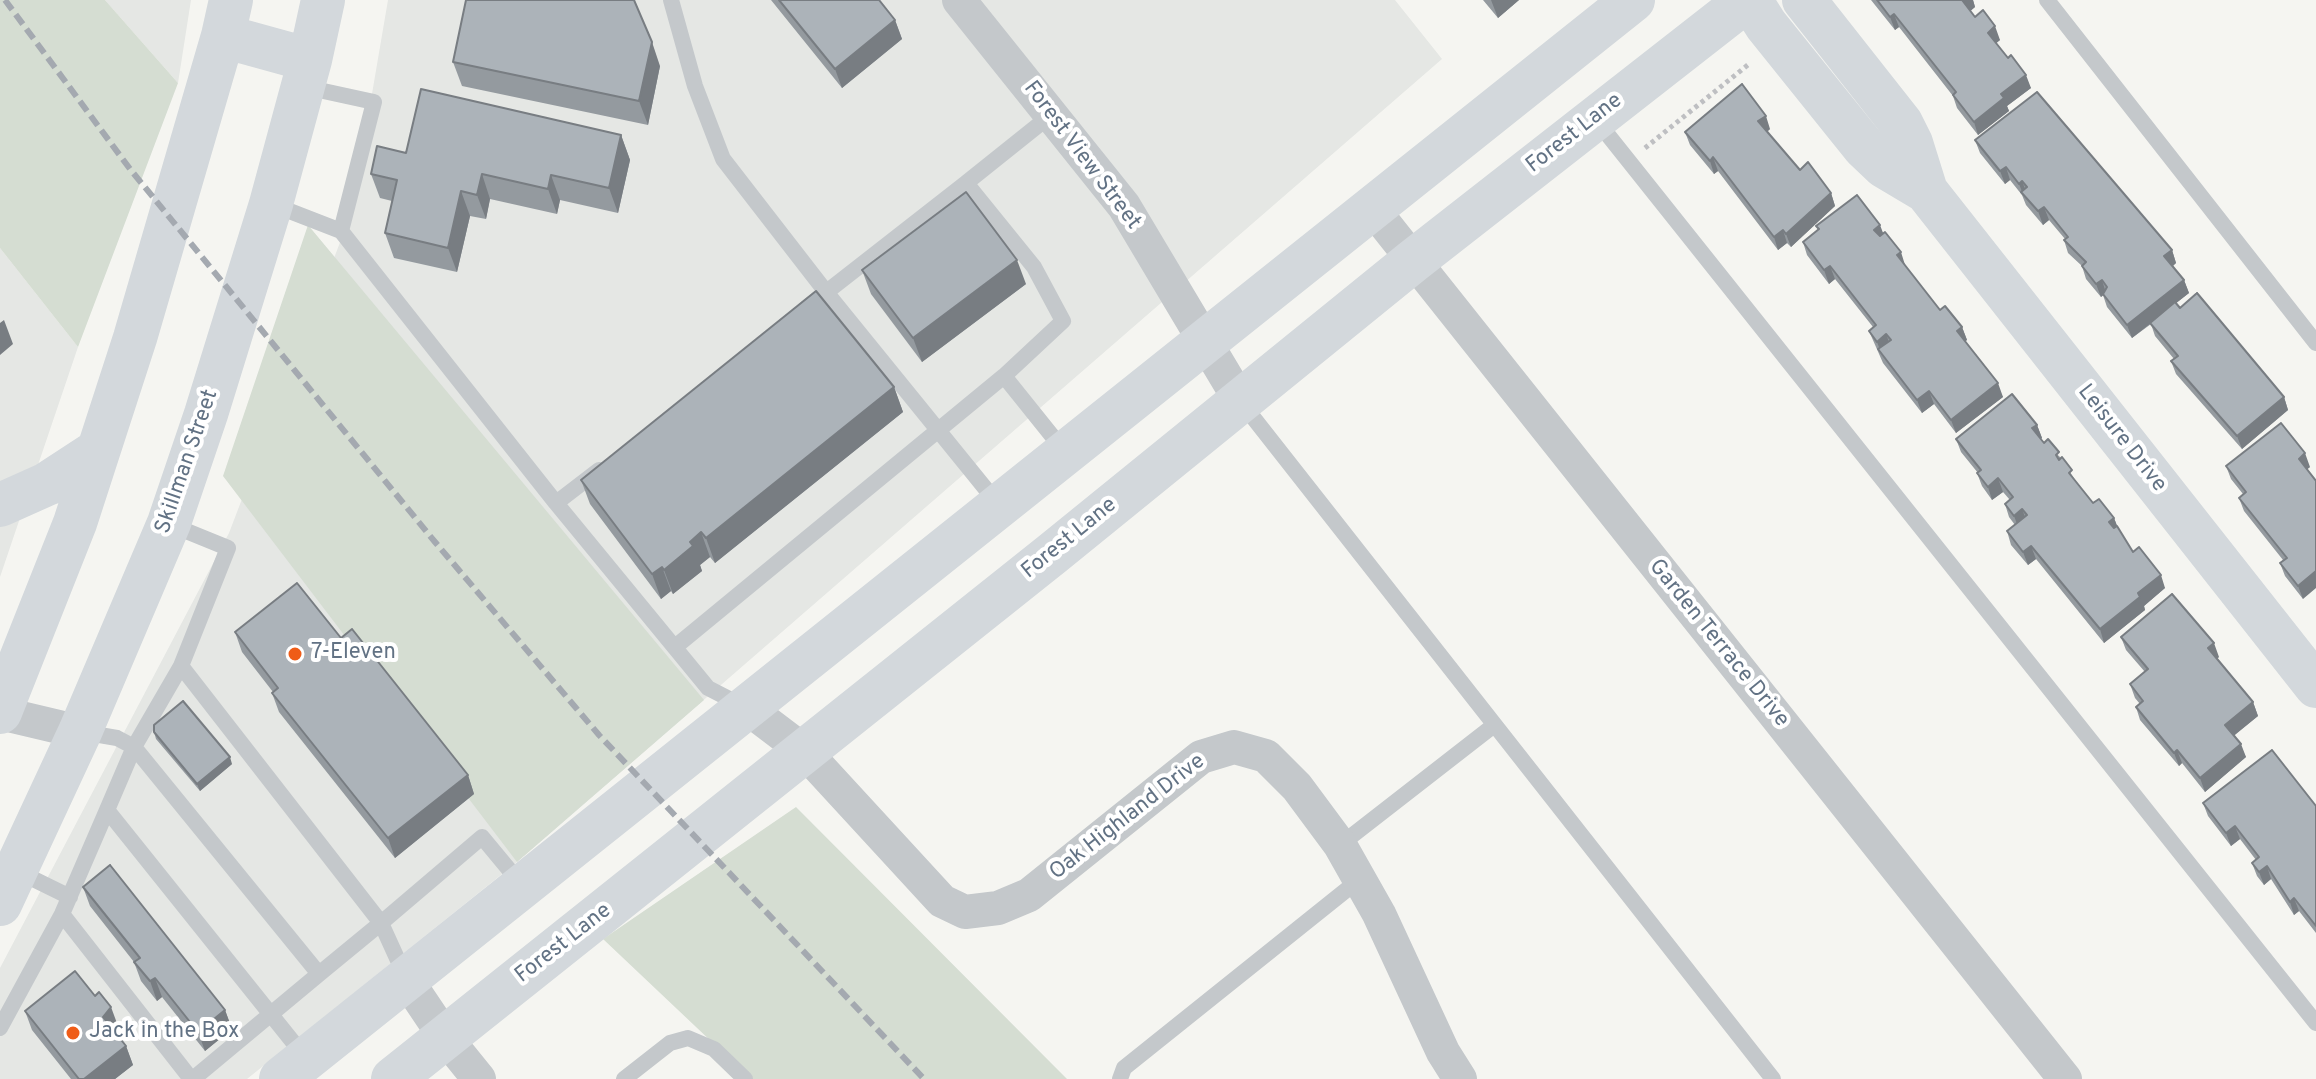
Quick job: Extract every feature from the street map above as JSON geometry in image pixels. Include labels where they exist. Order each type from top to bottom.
[{"type":"main road","name":"Skillman Street","points":[[8,888],[80,732],[169,523],[271,204],[307,74],[323,0]]},
{"type":"main road","points":[[293,1069],[1633,0]]},
{"type":"main road","name":"Forest Lane","points":[[393,1079],[1413,261],[1749,0]]},
{"type":"main road","name":"Leisure Drive","points":[[1749,0],[1864,147],[1884,166],[1926,191]]},
{"type":"main road","name":"Leisure Drive","points":[[1804,0],[1901,123],[1911,143],[1926,191],[2316,686]]},
{"type":"main road","points":[[0,712],[75,523],[135,338],[227,18],[307,74]]},
{"type":"main road","points":[[0,505],[47,484],[96,452]]},
{"type":"street","name":"Forest View Street","points":[[959,0],[1124,206],[1241,402]]},
{"type":"street","name":"Garden Terrace Drive","points":[[1372,208],[2065,1079]]},
{"type":"street","points":[[0,712],[80,732]]},
{"type":"street","name":"Oak Highland Drive","points":[[732,719],[804,751],[942,901],[965,912],[998,908],[1029,895],[1201,757],[1234,747],[1266,756],[1297,787],[1340,845],[1379,914],[1443,1052],[1460,1079]]},
{"type":"street","points":[[406,979],[445,1037],[479,1079]]},
{"type":"lane","points":[[671,0],[695,86],[723,159],[826,292],[999,505]]},
{"type":"lane","points":[[2047,0],[2316,343]]},
{"type":"lane","points":[[307,74],[374,102],[341,231]]},
{"type":"lane","points":[[789,321],[1051,115]]},
{"type":"lane","points":[[1595,119],[2316,1023]]},
{"type":"lane","points":[[675,647],[1004,376],[1063,321],[1034,267],[966,183]]},
{"type":"lane","points":[[271,204],[341,231],[732,719]]},
{"type":"lane","points":[[1004,376],[1066,453]]},
{"type":"lane","points":[[1241,402],[1773,1079]]},
{"type":"lane","points":[[556,503],[617,455]]},
{"type":"lane","points":[[0,1028],[62,914],[134,747],[181,666],[228,548],[169,523]]},
{"type":"lane","points":[[181,666],[381,923],[406,979]]},
{"type":"lane","points":[[1340,845],[1493,726]]},
{"type":"lane","points":[[80,732],[117,738],[134,747],[319,974]]},
{"type":"lane","points":[[107,810],[271,1016],[293,1069]]},
{"type":"lane","points":[[62,914],[192,1079],[482,837],[522,885]]},
{"type":"lane","points":[[1120,1079],[1124,1068],[1360,879]]},
{"type":"lane","points":[[8,888],[70,897]]},
{"type":"lane","points":[[624,1079],[670,1043],[688,1038],[714,1049],[745,1079]]},
{"type":"path","points":[[1628,161],[1750,63]]},
{"type":"shaded area","points":[[0,0],[105,0],[178,83],[78,347],[0,248]]},
{"type":"shaded area","points":[[105,0],[191,0],[178,83]]},
{"type":"shaded area","points":[[388,0],[1395,0],[1442,59],[517,862],[247,1079],[0,1079],[0,968],[229,533],[352,211]]},
{"type":"shaded area","points":[[308,225],[704,700],[517,862],[223,476]]},
{"type":"shaded area","points":[[0,248],[78,347],[0,577]]},
{"type":"shaded area","points":[[796,807],[1067,1079],[751,1079],[603,939]]},
{"type":"building","points":[[466,0],[634,0],[652,42],[639,101],[453,62]]},
{"type":"building","points":[[779,0],[879,0],[895,20],[835,69]]},
{"type":"building","points":[[1877,0],[1962,0],[1975,17],[1983,10],[1995,26],[1988,33],[2026,75],[2001,94],[2004,98],[1974,122],[1953,95],[1956,92],[1894,14],[1890,17]]},
{"type":"building","points":[[1742,84],[1766,116],[1758,121],[1800,170],[1808,162],[1831,193],[1786,234],[1783,230],[1774,237],[1713,157],[1710,161],[1685,132]]},
{"type":"building","points":[[421,89],[621,135],[609,188],[551,175],[548,189],[482,174],[477,195],[461,191],[448,248],[385,233],[397,180],[371,174],[377,146],[406,153]]},
{"type":"building","points":[[2037,92],[2172,250],[2164,256],[2184,280],[2127,325],[2103,294],[2107,287],[2102,280],[2096,284],[2082,266],[2086,262],[2064,240],[2068,237],[2044,207],[2038,211],[2021,192],[2027,187],[2022,181],[2019,184],[2006,167],[2000,171],[1975,140]]},
{"type":"building","points":[[966,192],[1017,260],[913,338],[862,270]]},
{"type":"building","points":[[1857,195],[1880,225],[1874,230],[1880,236],[1885,232],[1901,252],[1897,255],[1940,310],[1945,306],[1962,327],[1957,331],[1998,383],[1951,420],[1929,391],[1917,400],[1878,349],[1891,340],[1886,334],[1877,342],[1869,331],[1876,325],[1830,266],[1824,270],[1803,242],[1819,229],[1816,226]]},
{"type":"building","points":[[816,291],[894,387],[706,538],[701,532],[690,542],[693,546],[664,570],[662,567],[652,574],[581,480]]},
{"type":"building","points":[[2197,293],[2284,397],[2237,436],[2171,361],[2178,356],[2150,323],[2175,302],[2180,308]]},
{"type":"building","points":[[2012,394],[2037,425],[2032,428],[2044,443],[2048,439],[2059,452],[2056,455],[2059,460],[2062,457],[2072,470],[2069,473],[2093,503],[2099,499],[2114,518],[2109,522],[2114,528],[2117,526],[2133,552],[2139,547],[2161,575],[2138,593],[2140,597],[2100,629],[2031,546],[2023,552],[2007,531],[2027,515],[2022,509],[2014,516],[2005,504],[2013,497],[1998,478],[1988,487],[1977,473],[1981,470],[1956,439]]},
{"type":"building","points":[[2281,423],[2305,453],[2299,459],[2316,481],[2316,571],[2298,586],[2280,563],[2287,558],[2239,498],[2246,492],[2226,466]]},
{"type":"building","points":[[297,583],[341,638],[352,629],[468,775],[388,838],[272,693],[278,688],[235,632]]},
{"type":"building","points":[[2172,594],[2214,643],[2208,648],[2253,702],[2225,725],[2241,744],[2200,778],[2177,750],[2174,753],[2136,707],[2143,701],[2130,684],[2148,669],[2121,637]]},
{"type":"building","points":[[183,701],[230,757],[197,784],[154,732],[154,725]]},
{"type":"building","points":[[2272,750],[2316,806],[2316,926],[2294,898],[2290,902],[2267,866],[2259,872],[2252,863],[2259,857],[2235,826],[2226,833],[2203,803]]},
{"type":"building","points":[[110,865],[225,1010],[198,1032],[155,978],[150,981],[134,962],[140,958],[83,887]]},
{"type":"building","name":"Jack in the Box","points":[[75,971],[95,996],[99,992],[111,1007],[103,1017],[126,1046],[84,1079],[79,1079],[25,1011]]},
{"type":"railway","points":[[5,0],[130,169],[435,542],[599,735],[924,1079]]},
{"type":"place","name":"7-Eleven","points":[[295,654]]},
{"type":"place","name":"Jack in the Box","points":[[73,1033]]}]
